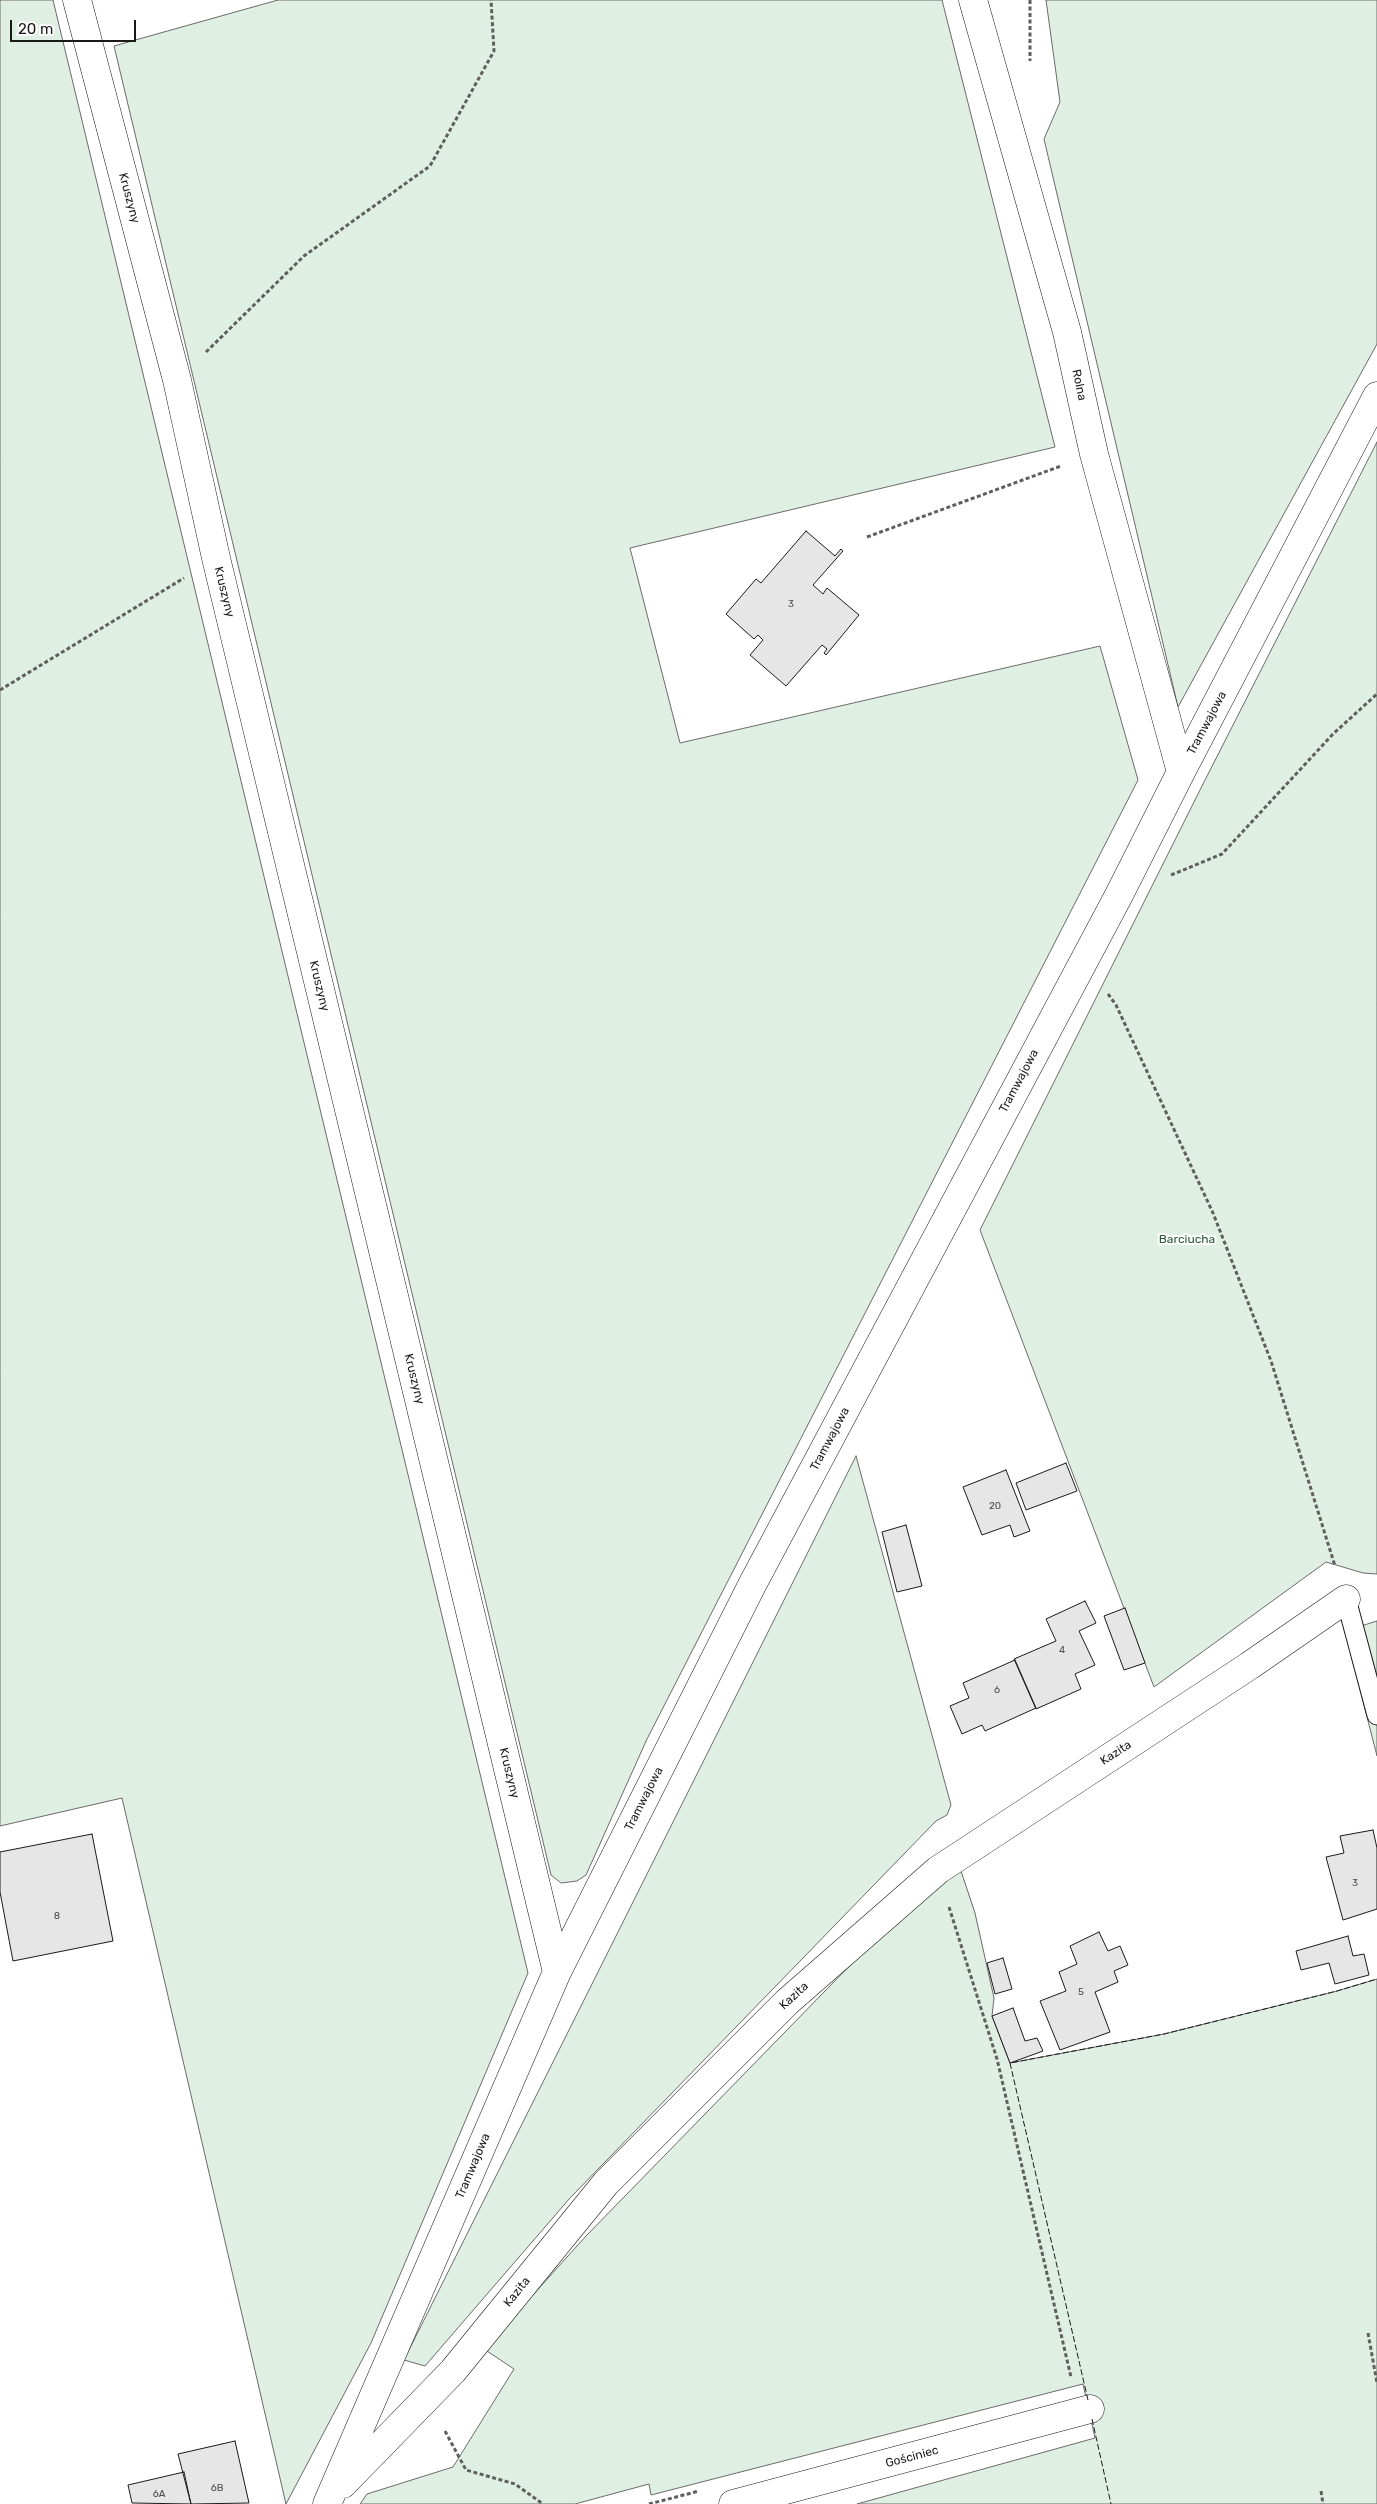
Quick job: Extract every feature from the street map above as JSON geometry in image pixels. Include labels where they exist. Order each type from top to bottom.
[{"type":"street","name":"Kruszyny","points":[[77,0],[178,380],[216,558],[557,1972]]},
{"type":"street","name":"Rolna","points":[[973,0],[1067,332],[1094,454],[1181,772]]},
{"type":"street","name":"Tramwajowa","points":[[329,2500],[557,1972],[752,1586],[1119,895],[1377,396]]},
{"type":"street","name":"Kazita","points":[[329,2500],[453,2371],[606,2183],[787,2002],[938,1870],[1249,1666],[1346,1600]]},
{"type":"street","name":"Gościniec","points":[[733,2504],[1090,2409]]},
{"type":"lane","points":[[1346,1600],[1377,1715]]},
{"type":"path","points":[[178,380],[304,256],[430,166],[494,51],[491,0]]},
{"type":"path","points":[[867,537],[1094,454]]},
{"type":"path","points":[[0,690],[216,558]]},
{"type":"path","points":[[1119,895],[1222,854],[1333,734],[1377,694]]},
{"type":"path","points":[[1083,960],[1116,1005],[1213,1213],[1271,1361],[1346,1600]]},
{"type":"path","points":[[938,1870],[997,2060],[1072,2380]]},
{"type":"path","points":[[1368,2332],[1377,2383]]},
{"type":"path","points":[[428,2398],[466,2470],[515,2484],[543,2504]]},
{"type":"path","points":[[1321,2491],[1324,2504]]},
{"type":"green space","points":[[0,0],[53,0],[528,1973],[371,2343],[286,2504],[122,1798],[0,1826]]},
{"type":"green space","points":[[278,0],[942,0],[1055,447],[630,548],[680,743],[1100,646],[1138,780],[647,1739],[586,1875],[577,1881],[561,1883],[551,1875],[114,46]]},
{"type":"green space","points":[[1046,0],[1377,0],[1377,344],[1178,707],[1044,139],[1060,102]]},
{"type":"green space","name":"Barciucha","points":[[1377,442],[1377,1574],[1363,1573],[1326,1562],[1154,1687],[980,1230],[1202,786]]},
{"type":"green space","points":[[856,1456],[951,1805],[947,1815],[936,1821],[570,2198],[425,2366],[404,2360]]},
{"type":"green space","points":[[1377,1621],[1377,1756],[1345,1631]]},
{"type":"green space","points":[[960,1868],[975,1913],[994,1998],[992,2016],[1010,2063],[1164,2034],[1337,1991],[1377,1979],[1377,2504],[857,2504],[1095,2438],[1083,2384],[651,2495],[649,2484],[575,2504],[360,2504],[367,2494],[453,2467],[514,2369],[484,2349],[586,2236],[905,1909]]},
{"type":"building","points":[[806,531],[835,556],[841,549],[843,551],[813,585],[823,594],[827,588],[859,615],[826,655],[824,653],[827,649],[822,645],[786,686],[750,655],[763,640],[758,635],[754,639],[726,614],[756,579],[761,583]]},
{"type":"building","points":[[1066,1463],[1077,1491],[1026,1510],[1016,1483]]},
{"type":"building","points":[[1006,1470],[1030,1531],[1014,1537],[1010,1525],[982,1535],[963,1487]]},
{"type":"building","points":[[906,1525],[922,1586],[897,1592],[882,1532]]},
{"type":"building","points":[[1085,1601],[1096,1623],[1079,1631],[1095,1665],[1075,1674],[1081,1689],[1036,1709],[1014,1659],[1056,1641],[1046,1619]]},
{"type":"building","points":[[1125,1608],[1145,1663],[1124,1670],[1104,1616]]},
{"type":"building","points":[[1015,1660],[1036,1708],[985,1731],[982,1725],[962,1734],[950,1706],[969,1698],[963,1683]]},
{"type":"building","points":[[1373,1830],[1377,1848],[1377,1909],[1343,1920],[1326,1857],[1344,1853],[1340,1836]]},
{"type":"building","points":[[92,1834],[113,1941],[13,1961],[0,1892],[0,1852]]},
{"type":"building","points":[[1099,1932],[1108,1951],[1120,1946],[1128,1965],[1114,1971],[1118,1982],[1095,1992],[1110,2032],[1060,2050],[1040,2001],[1066,1991],[1059,1972],[1077,1964],[1070,1946]]},
{"type":"building","points":[[1348,1936],[1353,1956],[1364,1954],[1369,1975],[1335,1984],[1329,1963],[1301,1970],[1296,1951]]},
{"type":"building","points":[[1003,1958],[1012,1989],[995,1994],[987,1963]]},
{"type":"building","points":[[1013,2008],[1025,2041],[1037,2038],[1043,2051],[1010,2063],[992,2016]]},
{"type":"building","points":[[235,2441],[249,2503],[191,2504],[178,2454]]},
{"type":"building","points":[[184,2472],[191,2504],[132,2503],[128,2485]]},
{"type":"fence","points":[[1088,2400],[1010,2063],[1164,2034],[1337,1991],[1377,1979]]},
{"type":"fence","points":[[1092,2419],[1111,2504]]}]
